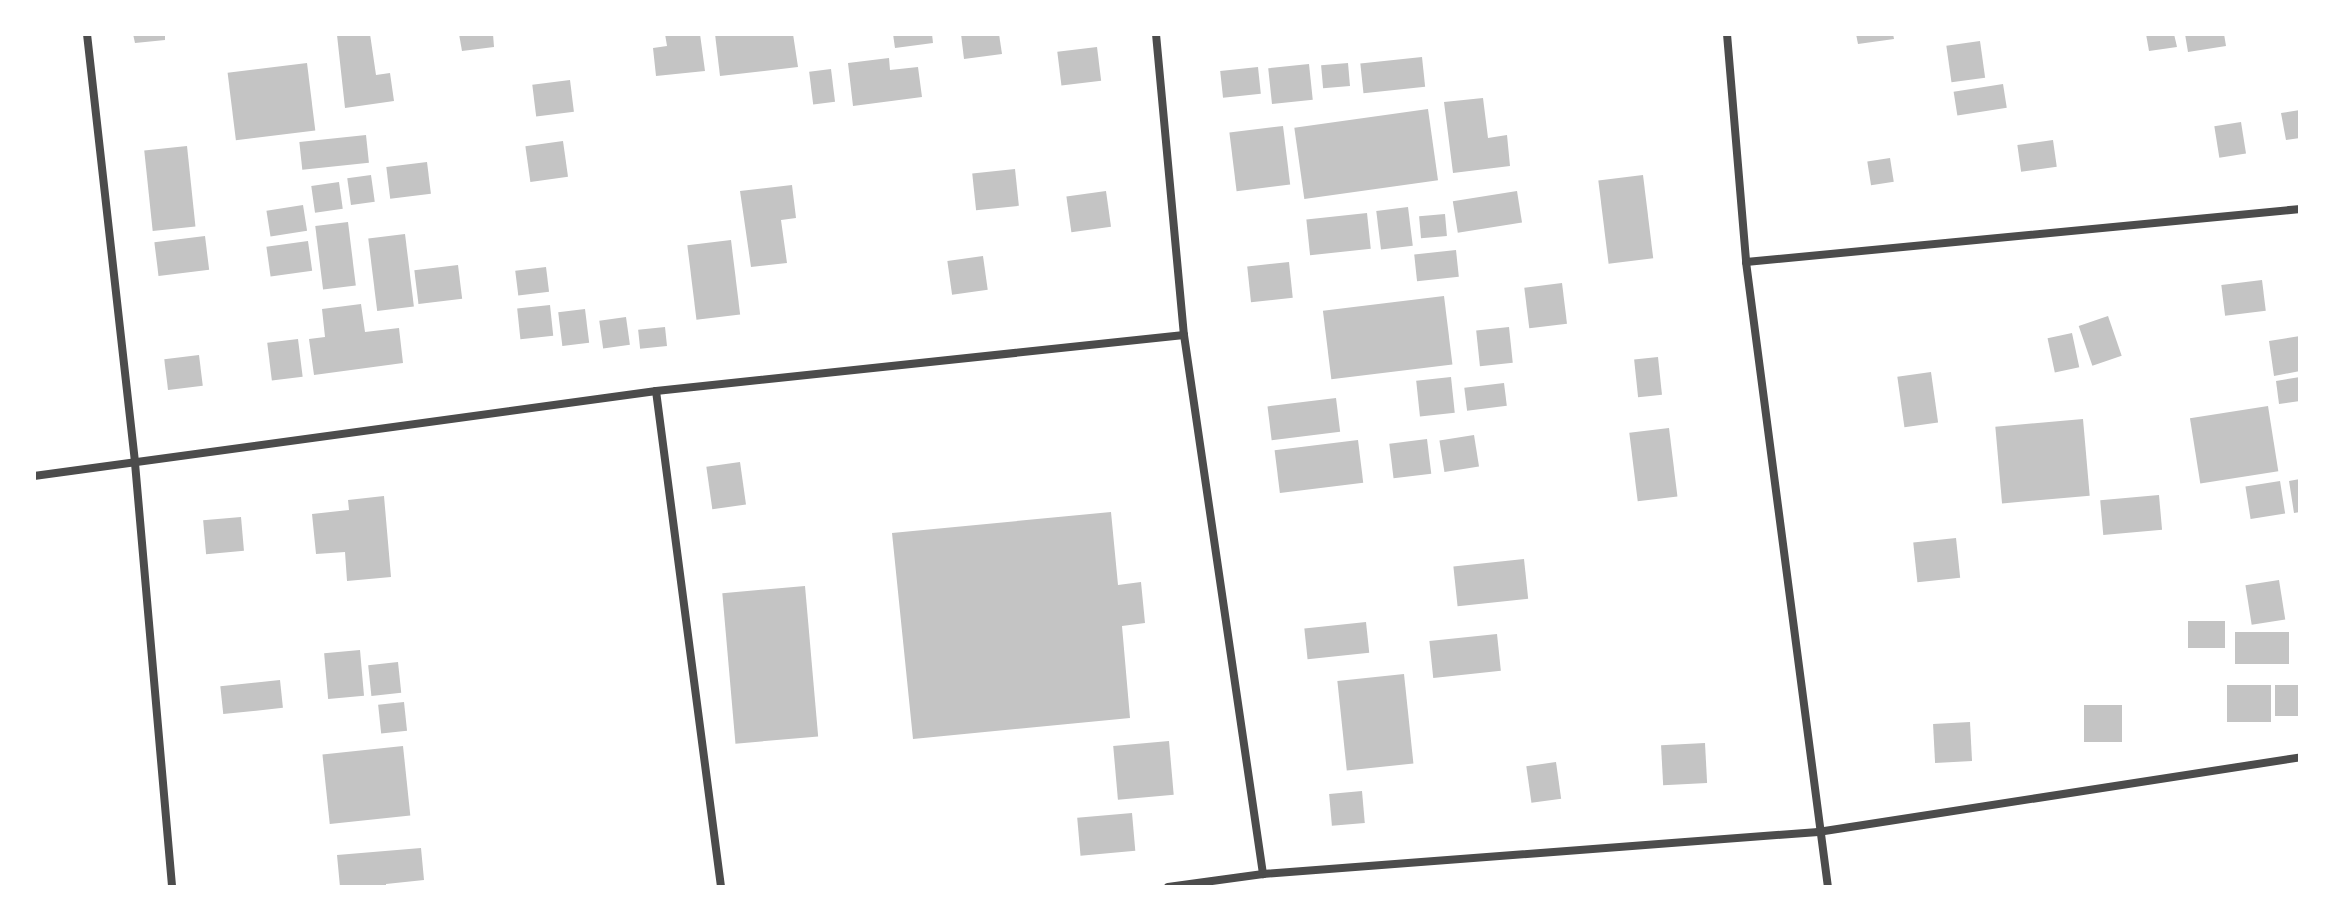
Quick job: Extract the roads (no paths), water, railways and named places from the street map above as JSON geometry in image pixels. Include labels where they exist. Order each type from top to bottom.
[{"type":"street","points":[[87,34],[135,463],[172,887]]},
{"type":"street","points":[[1156,34],[1184,335],[1263,874]]},
{"type":"street","points":[[1727,34],[1746,262],[1818,832],[1828,887]]},
{"type":"street","points":[[1746,262],[2300,209]]},
{"type":"street","points":[[34,476],[656,391],[1184,335]]},
{"type":"street","points":[[656,391],[721,887]]},
{"type":"street","points":[[1168,887],[1263,874],[1818,832],[2300,757]]}]
